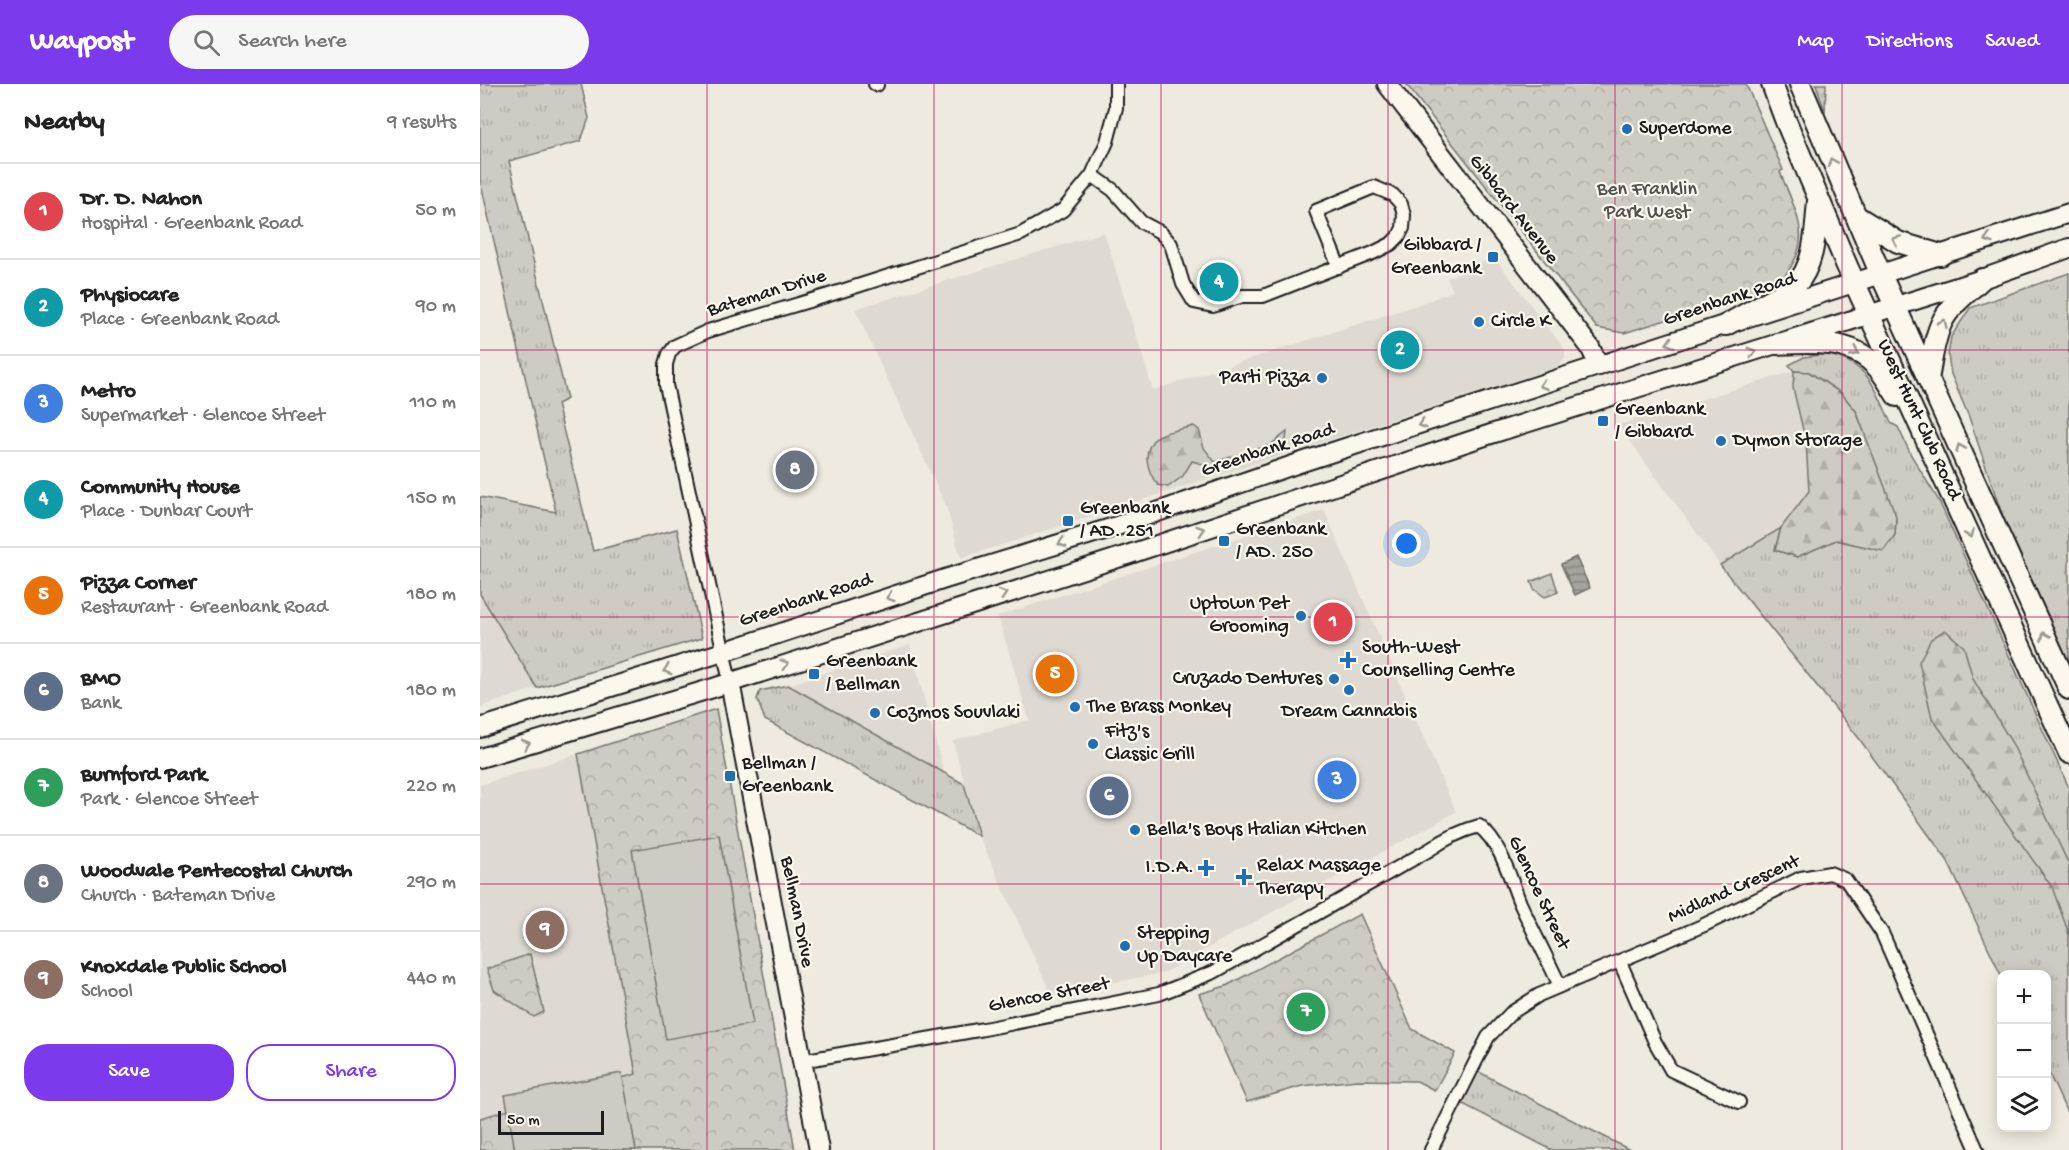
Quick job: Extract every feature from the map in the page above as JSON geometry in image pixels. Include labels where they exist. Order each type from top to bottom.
[{"type":"main road","name":"Gibbard Avenue","points":[[1387,84],[1590,347],[1599,366]]},
{"type":"main road","name":"West Hunt Club Road","points":[[1772,84],[1818,201],[2069,753]]},
{"type":"main road","name":"West Hunt Club Road","points":[[1800,84],[1881,274],[2069,689]]},
{"type":"main road","points":[[1726,325],[1795,286],[1802,278],[1812,255],[1818,201]]},
{"type":"main road","name":"Greenbank Road","points":[[480,728],[945,579],[1114,528],[1302,462],[2069,213]]},
{"type":"main road","points":[[1856,216],[1898,242],[1941,255]]},
{"type":"main road","points":[[480,758],[730,682],[1167,542],[1491,434],[1982,279],[2069,248]]},
{"type":"main road","points":[[1929,379],[1937,337],[1943,321],[1953,307],[1982,279]]},
{"type":"main road","points":[[1777,344],[1817,342],[1851,348],[1864,355],[1876,365],[1928,442]]},
{"type":"main road","points":[[1478,406],[1491,434]]},
{"type":"main road","name":"Bellman Drive","points":[[730,682],[819,1150]]},
{"type":"street","name":"Bateman Drive","points":[[730,682],[666,385],[666,364],[669,354],[675,345],[708,331],[1021,234],[1063,210],[1092,175],[1107,142],[1116,108],[1116,84]]},
{"type":"street","points":[[1092,175],[1113,190],[1141,222],[1160,232],[1171,244],[1183,284],[1194,302],[1213,306],[1242,296],[1263,296],[1339,267],[1391,244],[1403,228],[1404,215],[1401,204],[1393,195],[1374,187],[1316,211],[1339,267]]},
{"type":"street","name":"Glencoe Street","points":[[801,1061],[984,1029],[1159,994],[1214,972],[1445,839],[1479,826],[1489,835],[1499,851],[1520,902],[1560,986]]},
{"type":"street","name":"Midland Crescent","points":[[1431,1150],[1488,1037],[1511,1013],[1539,995],[1702,926],[1801,878],[1830,873],[1846,880],[1882,933],[1977,1150]]},
{"type":"street","points":[[1620,962],[1655,1042],[1671,1070],[1739,1102]]},
{"type":"shaded area","points":[[1104,232],[1153,390],[1417,305],[1453,291],[1447,278],[1494,257],[1565,350],[1565,359],[1557,367],[961,558],[946,506],[855,309]]},
{"type":"shaded area","points":[[1794,371],[1793,388],[1806,442],[1809,491],[1781,528],[1720,565],[1618,425]]},
{"type":"shaded area","points":[[1324,510],[1456,812],[1164,973],[1051,994],[979,836],[953,741],[1029,720],[998,616]]},
{"type":"shaded area","points":[[1576,557],[1590,588],[1575,595],[1561,564]]},
{"type":"shaded area","points":[[480,595],[537,688],[480,707]]},
{"type":"shaded area","points":[[910,645],[944,773],[788,685]]},
{"type":"shaded area","points":[[578,754],[636,1074],[480,1118],[480,785]]},
{"type":"green space","points":[[480,84],[581,84],[589,118],[581,141],[509,161],[567,399],[557,404],[593,551],[677,529],[702,638],[537,688],[480,594],[480,497],[556,512],[480,180]]},
{"type":"green space","name":"Ben Franklin Park West","points":[[1406,84],[1746,84],[1783,170],[1780,172],[1798,218],[1800,244],[1796,257],[1776,286],[1624,333],[1597,328]]},
{"type":"green space","points":[[1816,84],[1826,84],[1825,112]]},
{"type":"green space","points":[[2069,273],[2069,662],[2004,520],[1969,417],[1951,374],[1948,355],[1951,337],[1970,308]]},
{"type":"green space","points":[[1827,354],[1853,364],[1862,371],[1875,388],[1891,423],[1898,427],[1911,455],[1939,501],[2069,788],[2069,1117],[2051,1078],[2051,970],[1999,970],[1947,860],[1858,737],[1720,565],[1781,528],[1775,550],[1797,557],[1836,540],[1883,551],[1895,535],[1896,520],[1856,411],[1841,393],[1809,372],[1794,371],[1789,365],[1804,357]]},
{"type":"green space","points":[[1794,371],[1809,372],[1841,393],[1856,411],[1896,516],[1895,535],[1883,551],[1836,540],[1797,557],[1775,550],[1781,528],[1809,491],[1806,442],[1793,388]]},
{"type":"green space","points":[[1194,426],[1199,430],[1204,448],[1215,462],[1270,445],[1287,432],[1285,449],[1273,454],[1237,458],[1215,468],[1192,461],[1183,476],[1168,487],[1158,485],[1147,463],[1151,443],[1162,434]]},
{"type":"green space","points":[[1552,573],[1558,592],[1545,597],[1534,589],[1531,582]]},
{"type":"green space","points":[[1945,630],[1964,647],[1973,679],[2012,743],[2069,865],[2069,934],[2052,887],[1932,718],[1919,662],[1931,639]]},
{"type":"green space","points":[[788,685],[964,784],[979,836],[765,720],[757,699],[760,691]]},
{"type":"green space","points":[[716,709],[795,1150],[480,1150],[480,1118],[636,1074],[578,754]]},
{"type":"green space","points":[[719,835],[753,1024],[666,1039],[632,850]]},
{"type":"green space","points":[[1360,914],[1412,1029],[1455,1053],[1436,1088],[1434,1090],[1417,1081],[1357,1080],[1302,1086],[1247,1102],[1199,994],[1226,986]]},
{"type":"green space","points":[[530,954],[544,1012],[534,1017],[494,990],[487,969]]},
{"type":"green space","points":[[1477,1071],[1630,1150],[1552,1150],[1461,1103]]},
{"type":"green space","points":[[622,1073],[636,1150],[515,1150],[505,1095]]},
{"type":"place","name":"Superdome","points":[[1627,129]]},
{"type":"place","name":"Gibbard / Greenbank","points":[[1493,257]]},
{"type":"place","name":"Community House","points":[[1219,282]]},
{"type":"place","name":"Circle K","points":[[1479,322]]},
{"type":"place","name":"Physiocare","points":[[1400,350]]},
{"type":"place","name":"Parti Pizza","points":[[1322,378]]},
{"type":"place","name":"Greenbank / Gibbard","points":[[1603,421]]},
{"type":"place","name":"Dymon Storage","points":[[1721,441]]},
{"type":"place","name":"Woodvale Pentecostal Church","points":[[795,470]]},
{"type":"place","name":"Greenbank / AD. 251","points":[[1068,521]]},
{"type":"place","name":"Greenbank / AD. 250","points":[[1224,541]]},
{"type":"place","name":"Uptown Pet Grooming","points":[[1301,616]]},
{"type":"place","name":"Dr. D. Nahon","points":[[1333,622]]},
{"type":"place","name":"South-West Counselling Centre","points":[[1348,660]]},
{"type":"place","name":"Greenbank / Bellman","points":[[814,674]]},
{"type":"place","name":"Pizza Corner","points":[[1055,674]]},
{"type":"place","name":"Cruzado Dentures","points":[[1334,679]]},
{"type":"place","name":"Dream Cannabis","points":[[1349,690]]},
{"type":"place","name":"The Brass Monkey","points":[[1075,707]]},
{"type":"place","name":"Cozmos Souvlaki","points":[[875,713]]},
{"type":"place","name":"Fitz's Classic Grill","points":[[1093,744]]},
{"type":"place","name":"Bellman / Greenbank","points":[[730,776]]},
{"type":"place","name":"Metro","points":[[1337,780]]},
{"type":"place","name":"BMO","points":[[1109,796]]},
{"type":"place","name":"Bella's Boys Italian Kitchen","points":[[1135,830]]},
{"type":"place","name":"I.D.A.","points":[[1206,868]]},
{"type":"place","name":"Relax Massage Therapy","points":[[1244,877]]},
{"type":"place","name":"Knoxdale Public School","points":[[545,930]]},
{"type":"place","name":"Stepping Up Daycare","points":[[1125,946]]},
{"type":"place","name":"Burnford Park","points":[[1306,1012]]}]
